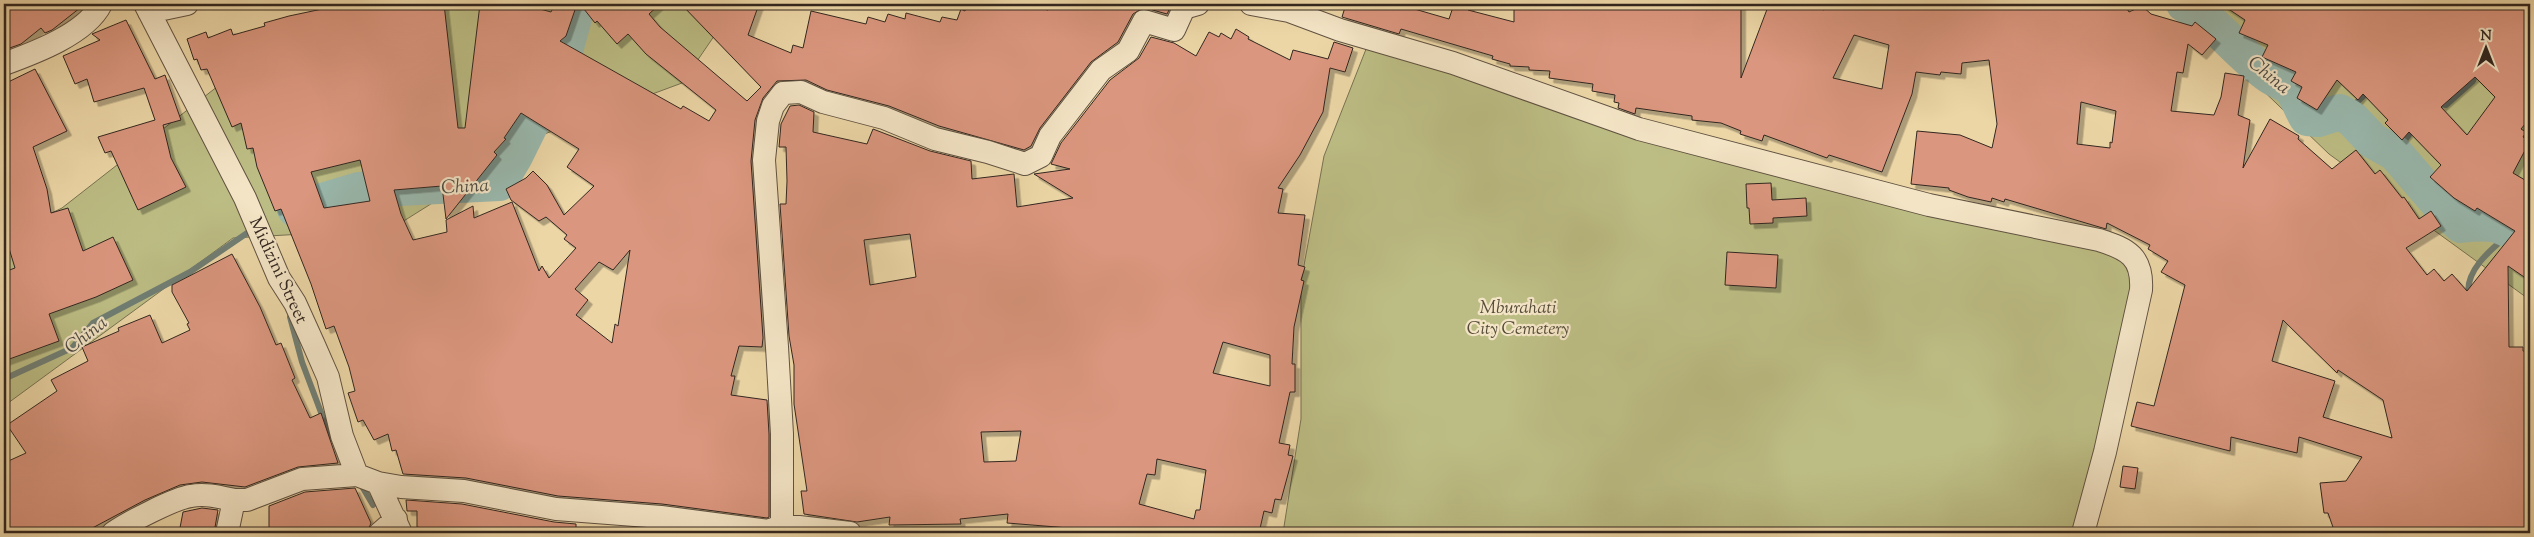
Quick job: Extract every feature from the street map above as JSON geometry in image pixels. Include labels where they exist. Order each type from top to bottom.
[{"type":"street","points":[[4,64],[46,49],[95,15],[101,4]]},
{"type":"street","points":[[147,8],[187,4]]},
{"type":"street","points":[[772,530],[778,366],[764,160],[768,121],[773,106],[783,93],[802,92],[823,102],[884,118],[935,140],[988,152],[1025,164],[1041,156],[1050,136],[1101,70],[1128,51],[1144,21],[1174,30],[1184,8],[1198,4]]},
{"type":"street","points":[[1251,4],[1289,12],[1340,30],[1453,63],[1639,129],[1920,203],[2099,240],[2117,246],[2130,254],[2138,263],[2142,275],[2141,290],[2105,452],[2083,533]]},
{"type":"street","name":"Midizini Street","points":[[147,8],[245,198],[279,278],[295,302],[328,377],[342,436],[368,479],[392,529]]},
{"type":"street","points":[[114,533],[140,517],[190,496],[209,495],[234,500],[247,500],[302,479],[368,479],[401,487],[464,491],[556,509],[661,517],[772,530],[850,533]]},
{"type":"street","points":[[226,533],[234,500]]},
{"type":"green space","points":[[434,4],[736,4],[682,83],[539,136],[391,229],[233,238],[4,406],[4,236],[62,208],[227,79],[385,36]]},
{"type":"green space","points":[[2173,4],[2510,4],[2530,20],[2530,300],[2329,154]]},
{"type":"green space","name":"Mburahati City Cemetery","points":[[1370,39],[1599,115],[2112,243],[2138,275],[2076,533],[1283,533],[1301,419],[1301,282],[1324,156]]},
{"type":"building","points":[[4,4],[85,4],[52,30],[45,33],[41,28],[21,44],[4,50]]},
{"type":"building","points":[[346,4],[444,4],[458,128],[465,128],[480,4],[522,4],[551,12],[555,4],[577,4],[566,36],[560,41],[681,109],[683,106],[709,121],[716,110],[646,54],[628,34],[617,44],[597,21],[595,23],[580,4],[660,4],[649,14],[660,27],[747,101],[761,87],[681,4],[759,4],[748,35],[791,53],[793,45],[803,48],[811,11],[866,24],[868,17],[885,22],[888,14],[905,19],[906,13],[940,22],[942,17],[957,20],[961,9],[965,11],[967,4],[1019,4],[1048,10],[1049,4],[1076,7],[1077,4],[1136,4],[1143,8],[1133,14],[1118,42],[1091,62],[1040,128],[1031,146],[1024,150],[939,126],[889,106],[827,90],[806,80],[777,81],[763,98],[755,120],[751,161],[763,338],[762,347],[739,346],[731,376],[735,376],[731,395],[767,400],[769,517],[767,518],[662,504],[558,496],[466,478],[403,474],[396,450],[392,451],[388,434],[374,440],[363,420],[358,422],[348,393],[355,391],[349,367],[334,326],[326,329],[311,284],[281,209],[275,211],[257,167],[253,148],[247,149],[241,123],[232,127],[207,69],[201,70],[197,59],[194,60],[187,39],[206,32],[208,38],[231,29],[233,35],[265,26],[264,23]],"holes":[[[521,113],[579,149],[567,167],[594,186],[564,215],[547,185],[533,171],[526,178],[506,189],[511,200],[539,221],[546,217],[567,235],[564,239],[576,248],[549,278],[542,266],[539,271],[512,202],[474,218],[473,206],[446,220],[447,232],[413,240],[401,214],[394,190],[442,186],[446,219],[497,155],[494,152],[506,139],[504,138]],[[360,160],[370,201],[324,208],[311,172]],[[630,250],[618,326],[615,324],[612,343],[576,315],[588,300],[575,289],[599,262],[613,270]]]},
{"type":"building","points":[[1151,4],[1172,4],[1167,14],[1149,9]]},
{"type":"building","points":[[1346,4],[1413,4],[1411,8],[1449,19],[1454,4],[1470,4],[1468,10],[1514,22],[1514,5],[1741,5],[1741,78],[1769,4],[1809,4],[1824,10],[1827,4],[2124,4],[2129,12],[2142,6],[2151,14],[2192,26],[2195,22],[2216,39],[2202,55],[2188,44],[2183,73],[2177,72],[2171,111],[2214,115],[2221,97],[2225,73],[2244,76],[2238,115],[2250,120],[2243,168],[2270,119],[2299,136],[2298,139],[2332,169],[2356,150],[2375,174],[2380,170],[2402,198],[2404,197],[2419,219],[2431,211],[2441,226],[2406,248],[2427,275],[2434,269],[2444,281],[2452,274],[2467,291],[2515,231],[2477,208],[2475,211],[2454,198],[2430,177],[2441,165],[2409,132],[2402,140],[2385,123],[2388,120],[2363,94],[2358,100],[2337,80],[2317,110],[2297,98],[2302,87],[2291,81],[2296,72],[2262,57],[2268,45],[2239,33],[2245,20],[2221,4],[2530,4],[2530,118],[2521,129],[2526,132],[2523,137],[2530,141],[2513,173],[2530,183],[2530,281],[2508,266],[2509,347],[2523,347],[2523,351],[2530,352],[2530,470],[2527,490],[2530,491],[2530,496],[2526,518],[2530,519],[2530,533],[2335,533],[2328,513],[2324,513],[2320,483],[2346,481],[2362,457],[2299,437],[2297,453],[2231,437],[2230,451],[2131,426],[2137,402],[2154,406],[2185,285],[2161,272],[2168,261],[2148,249],[2150,245],[2107,223],[2106,229],[2005,199],[2004,202],[1992,198],[1991,202],[1968,197],[1949,190],[1949,188],[1911,184],[1917,131],[1960,135],[1992,148],[1997,124],[1989,60],[1962,63],[1961,74],[1941,72],[1940,75],[1916,72],[1912,94],[1882,172],[1829,155],[1827,158],[1764,135],[1762,141],[1740,134],[1741,131],[1721,123],[1692,120],[1692,116],[1636,108],[1635,114],[1618,108],[1619,103],[1614,102],[1615,95],[1592,91],[1593,84],[1549,78],[1550,71],[1529,70],[1529,67],[1510,66],[1510,64],[1492,59],[1493,56],[1401,29],[1399,34],[1342,17]],"holes":[[[1854,35],[1889,45],[1882,89],[1833,78]],[[2475,77],[2495,97],[2467,135],[2441,107]],[[2081,102],[2116,111],[2110,148],[2077,144]],[[2283,320],[2337,373],[2338,370],[2383,400],[2392,438],[2323,417],[2335,381],[2272,361]]]},
{"type":"building","points":[[126,20],[155,79],[165,75],[181,120],[163,125],[171,158],[186,187],[138,210],[111,151],[105,153],[98,137],[155,120],[144,88],[94,102],[87,79],[75,84],[63,56],[100,40],[92,34]]},
{"type":"building","points":[[1236,29],[1249,37],[1248,39],[1290,60],[1293,50],[1328,59],[1334,42],[1353,48],[1345,72],[1330,68],[1323,112],[1300,155],[1278,188],[1283,189],[1278,213],[1305,215],[1298,265],[1305,267],[1301,280],[1304,281],[1294,327],[1292,364],[1295,364],[1295,392],[1290,392],[1279,443],[1290,445],[1288,455],[1293,456],[1281,500],[1275,499],[1272,513],[1264,511],[1259,533],[1088,533],[1069,528],[1007,523],[1008,514],[960,519],[961,524],[889,525],[890,517],[857,522],[804,514],[801,491],[807,491],[794,404],[794,365],[789,336],[780,204],[786,204],[787,181],[786,147],[779,147],[781,124],[790,106],[799,105],[814,112],[813,132],[867,144],[873,129],[930,151],[971,161],[972,179],[1014,174],[1017,207],[1073,198],[1034,174],[1070,169],[1051,164],[1061,143],[1110,80],[1139,58],[1151,37],[1174,43],[1196,56],[1209,32],[1219,37],[1221,33],[1231,39]],"holes":[[[910,234],[916,277],[870,285],[864,240]],[[1223,342],[1270,355],[1270,386],[1213,373]],[[1021,431],[1016,461],[984,462],[981,432]],[[1157,459],[1206,470],[1200,510],[1196,510],[1194,519],[1139,504],[1147,474],[1155,475]]]},
{"type":"building","points":[[35,69],[67,131],[33,147],[47,189],[51,213],[68,208],[83,251],[113,237],[133,280],[96,297],[49,314],[59,341],[4,361],[4,272],[15,268],[4,232],[4,84]]},
{"type":"building","points":[[1771,183],[1772,200],[1806,198],[1807,216],[1773,218],[1773,223],[1750,224],[1746,184]]},
{"type":"building","points":[[1727,252],[1778,255],[1776,288],[1725,285]]},
{"type":"building","points":[[232,254],[260,307],[276,345],[281,343],[295,378],[292,380],[310,418],[321,413],[338,463],[298,467],[245,487],[202,482],[180,485],[145,500],[83,533],[4,533],[4,463],[26,453],[7,425],[57,391],[51,380],[88,361],[82,347],[119,331],[118,328],[150,315],[162,343],[190,330],[187,324],[189,323],[172,292],[172,285]]},
{"type":"building","points":[[2123,466],[2138,468],[2135,489],[2120,487]]},
{"type":"building","points":[[355,488],[371,523],[367,533],[269,533],[269,506],[305,492]]},
{"type":"building","points":[[406,500],[462,504],[554,522],[576,524],[576,531],[432,533],[433,530],[417,527],[417,511],[407,511]]},
{"type":"building","points":[[202,508],[218,510],[214,533],[179,533],[183,512]]},
{"type":"building","points":[[627,528],[660,530],[684,533],[627,533]]},
{"type":"waterway","name":"China","points":[[295,209],[359,190],[499,183],[515,156],[552,81],[565,51],[577,7],[582,4]]},
{"type":"waterway","name":"China","points":[[2184,4],[2218,29],[2259,68],[2290,88],[2307,118],[2318,119],[2340,112],[2352,119],[2373,141],[2395,153],[2445,211],[2461,225],[2482,223],[2499,226],[2514,233],[2530,246]]},
{"type":"waterway","points":[[2437,107],[2442,104],[2446,105],[2473,81],[2477,71]]},
{"type":"waterway","points":[[2296,94],[2304,80]]},
{"type":"waterway","points":[[2352,119],[2357,102],[2369,91]]},
{"type":"waterway","points":[[2395,153],[2415,127]]},
{"type":"waterway","name":"China","points":[[4,379],[72,348],[93,323],[190,272],[253,229]]},
{"type":"waterway","points":[[2469,297],[2468,287],[2475,268],[2489,252],[2513,231]]},
{"type":"waterway","points":[[290,317],[302,362],[331,439]]},
{"type":"waterway","points":[[360,483],[373,505]]}]
